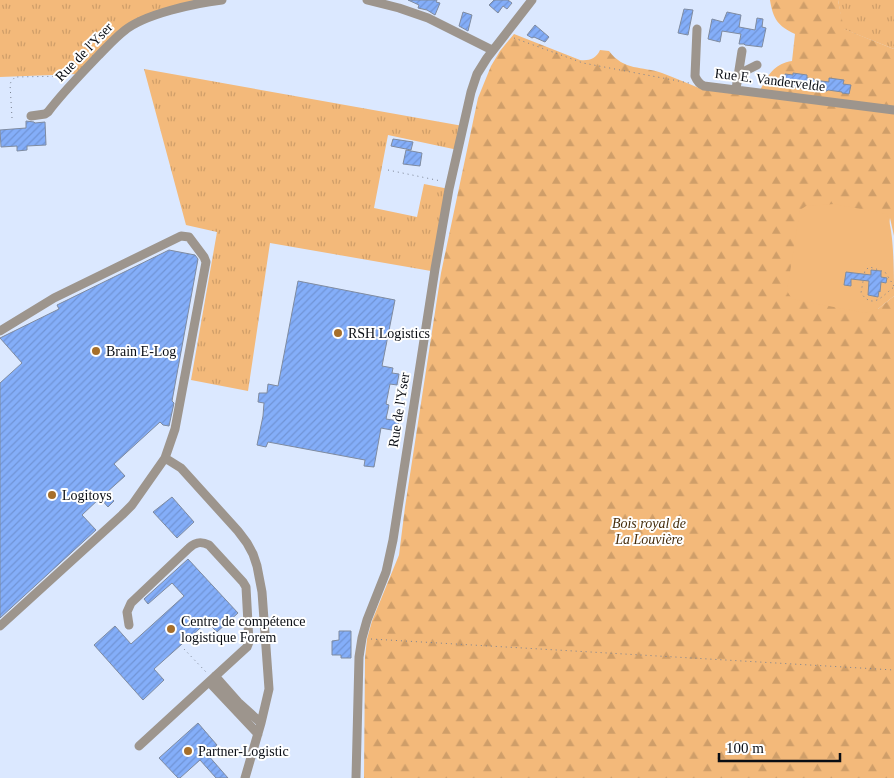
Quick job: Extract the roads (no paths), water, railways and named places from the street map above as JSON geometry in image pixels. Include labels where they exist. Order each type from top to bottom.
[{"type":"street","name":"Rue de l'Yser","points":[[31,116],[48,112],[79,76],[124,30],[146,19],[189,6],[222,0]]},
{"type":"street","points":[[367,0],[428,18],[492,50]]},
{"type":"street","name":"Rue de l'Yser","points":[[356,778],[359,657],[362,638],[386,572],[393,540],[434,269],[450,183],[477,74],[492,50],[532,0]]},
{"type":"street","name":"Rue E. Vandervelde","points":[[697,29],[695,76],[698,82],[704,86],[894,110]]},
{"type":"street","points":[[736,90],[742,51]]},
{"type":"street","points":[[738,77],[757,65]]},
{"type":"street","points":[[0,331],[54,298],[175,238],[181,236],[189,238],[206,262],[175,429],[165,458],[132,505],[0,626]]},
{"type":"street","points":[[165,458],[181,468],[248,543],[257,566],[262,592],[269,689],[262,723],[245,778]]},
{"type":"street","points":[[128,625],[127,612],[132,604],[192,545],[201,542],[209,545],[246,587],[248,642],[243,651],[139,746]]},
{"type":"street","points":[[212,679],[262,723]]},
{"type":"street","points":[[212,679],[258,734]]},
{"type":"place","name":"RSH Logistics","points":[[338,333]]},
{"type":"place","name":"Brain E-Log","points":[[96,351]]},
{"type":"place","name":"Logitoys","points":[[52,495]]},
{"type":"place","name":"Centre de compétence logistique Forem","points":[[171,629]]},
{"type":"place","name":"Partner-Logistic","points":[[188,751]]},
{"type":"park label","name":"Bois royal de La Louvière","points":[[649,532]]}]
